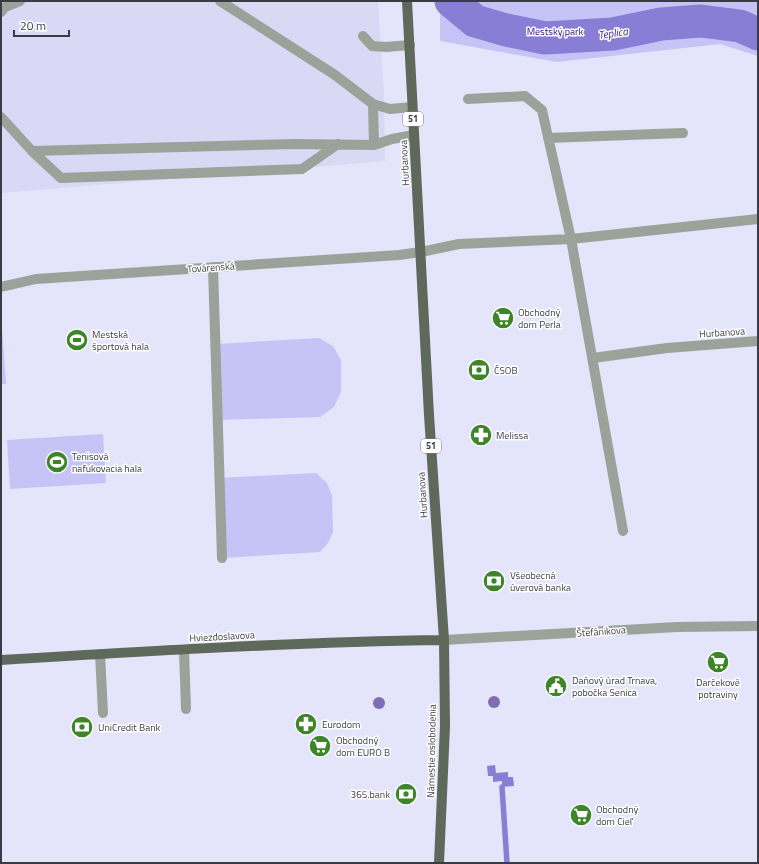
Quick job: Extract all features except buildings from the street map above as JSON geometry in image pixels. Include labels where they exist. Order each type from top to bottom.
[{"type":"main road","name":"Hurbanova","points":[[407,2],[429,415],[444,640]]},
{"type":"main road","name":"Hviezdoslavova","points":[[1,660],[184,650],[384,641],[444,640]]},
{"type":"main road","name":"Námestie oslobodenia","points":[[439,863],[445,726],[444,640]]},
{"type":"street","points":[[1,12],[4,7],[20,1]]},
{"type":"street","points":[[220,1],[335,75],[373,104],[390,109],[412,107]]},
{"type":"street","points":[[363,36],[372,46],[386,47],[410,45]]},
{"type":"street","points":[[468,99],[525,96],[542,110],[571,239],[623,531]]},
{"type":"street","points":[[373,104],[374,144]]},
{"type":"street","points":[[1,117],[32,151],[61,178],[302,169],[338,144]]},
{"type":"street","points":[[548,138],[683,133]]},
{"type":"street","points":[[32,151],[374,144],[392,139],[414,136]]},
{"type":"street","points":[[421,252],[459,244],[571,239],[758,219]]},
{"type":"street","name":"Továrenská","points":[[1,288],[36,278],[399,255],[421,252]]},
{"type":"street","points":[[213,267],[222,558]]},
{"type":"street","name":"Hurbanova","points":[[593,358],[667,348],[758,341]]},
{"type":"street","name":"Štefánikova","points":[[444,640],[677,627],[758,626]]},
{"type":"street","points":[[184,650],[186,709]]},
{"type":"street","points":[[100,654],[104,713]]},
{"type":"shaded area","points":[[1,1],[378,1],[384,93],[385,161],[1,193]]},
{"type":"shaded area","points":[[495,765],[496,773],[508,772],[508,777],[513,777],[514,786],[502,787],[502,781],[493,782],[493,776],[488,776],[487,766]]},
{"type":"green space","name":"Mestský park","points":[[440,1],[758,1],[758,56],[720,44],[557,62],[440,41]]},
{"type":"green space","points":[[1,313],[6,384],[1,384]]},
{"type":"green space","points":[[319,338],[333,346],[341,360],[341,392],[334,407],[320,417],[217,420],[215,344]]},
{"type":"green space","name":"Tenisová nafukovacia hala","points":[[103,434],[106,483],[10,489],[7,440]]},
{"type":"green space","points":[[316,473],[327,483],[332,496],[333,532],[328,543],[320,552],[222,558],[219,478]]},
{"type":"waterway","name":"Teplica","points":[[451,1],[475,21],[506,30],[545,38],[613,34],[661,24],[701,21],[740,26],[758,34]]},
{"type":"waterway","points":[[502,787],[507,863]]},
{"type":"place","name":"Obchodný dom Perla","points":[[503,318]]},
{"type":"place","name":"Mestská športová hala","points":[[77,340]]},
{"type":"place","name":"ČSOB","points":[[479,370]]},
{"type":"place","name":"Melissa","points":[[481,435]]},
{"type":"place","name":"Tenisová nafukovacia hala","points":[[57,462]]},
{"type":"place","name":"Všeobecná úverová banka","points":[[494,581]]},
{"type":"place","name":"Darčekové potraviny","points":[[718,662]]},
{"type":"place","name":"Daňový úrad Trnava, pobočka Senica","points":[[556,686]]},
{"type":"place","name":"Eurodom","points":[[306,724]]},
{"type":"place","name":"UniCredit Bank","points":[[82,727]]},
{"type":"place","name":"Obchodný dom EURO B","points":[[320,746]]},
{"type":"place","name":"365.bank","points":[[406,794]]},
{"type":"place","name":"Obchodný dom Cieľ","points":[[581,815]]}]
